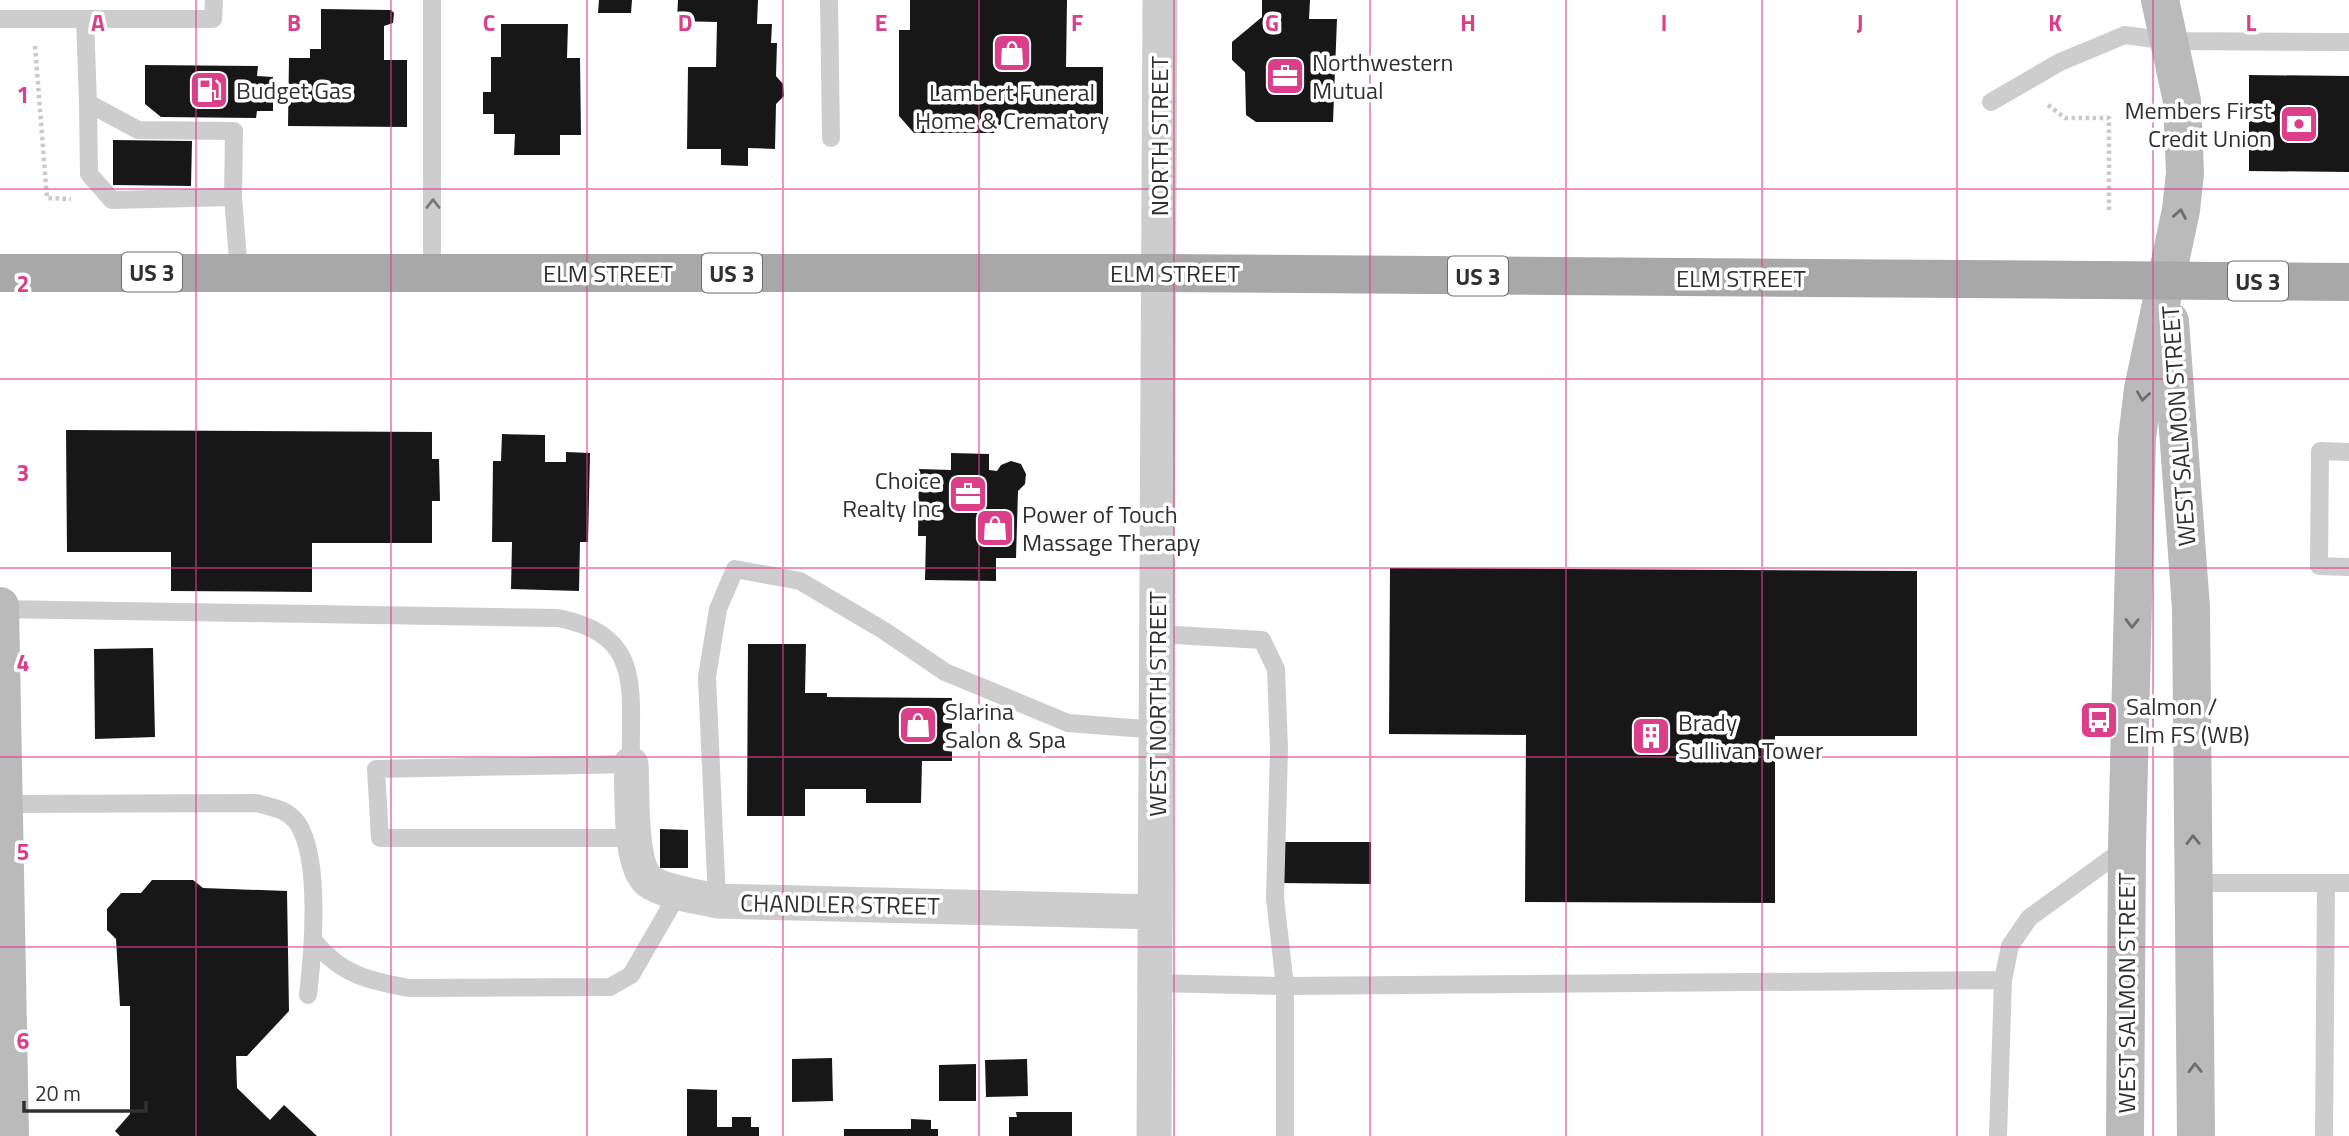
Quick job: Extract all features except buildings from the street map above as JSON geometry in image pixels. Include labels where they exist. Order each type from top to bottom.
[{"type":"main road","points":[[2160,0],[2182,101],[2186,138],[2181,210],[2167,281]]},
{"type":"main road","name":"ELM STREET","points":[[0,272],[1158,273],[2349,282]]},
{"type":"main road","name":"WEST SALMON STREET","points":[[2125,1136],[2127,847],[2137,439],[2143,389],[2167,281]]},
{"type":"main road","name":"WEST SALMON STREET","points":[[2167,281],[2191,608],[2196,1136]]},
{"type":"main road","points":[[0,608],[10,1136]]},
{"type":"street","name":"NORTH STREET","points":[[1158,273],[1160,0]]},
{"type":"street","name":"WEST NORTH STREET","points":[[1154,1136],[1158,730],[1158,273]]},
{"type":"street","name":"CHANDLER STREET","points":[[631,764],[639,865],[649,881],[679,892],[718,901],[1155,912]]},
{"type":"lane","points":[[0,19],[213,19],[214,0]]},
{"type":"lane","points":[[432,0],[432,272]]},
{"type":"lane","points":[[829,0],[831,138]]},
{"type":"lane","points":[[85,19],[89,174],[112,200],[233,197]]},
{"type":"lane","points":[[1991,102],[2060,62],[2125,34],[2169,41],[2349,43]]},
{"type":"lane","points":[[88,103],[138,130],[234,131],[233,197],[239,272]]},
{"type":"lane","points":[[2349,452],[2320,451],[2319,554],[2319,566],[2349,567]]},
{"type":"lane","points":[[718,901],[707,677],[718,609],[735,569],[800,581],[883,631],[945,673],[1068,723],[1158,730]]},
{"type":"lane","points":[[0,608],[558,618],[586,624],[606,635],[619,650],[628,677],[631,764],[376,769],[380,838],[635,838]]},
{"type":"lane","points":[[1157,634],[1262,640],[1276,669],[1279,749],[1275,898],[1285,986],[1285,1136]]},
{"type":"lane","points":[[4,804],[256,803],[285,810],[298,824],[309,860],[314,941],[307,995]]},
{"type":"lane","points":[[1998,1136],[2003,980],[2010,946],[2029,918],[2127,847]]},
{"type":"lane","points":[[2193,883],[2349,883]]},
{"type":"lane","points":[[2324,1136],[2326,883]]},
{"type":"lane","points":[[314,941],[331,962],[376,982],[409,988],[610,987],[631,975],[679,892]]},
{"type":"lane","points":[[1154,983],[1285,986],[2003,980]]},
{"type":"path","points":[[33,19],[47,198],[112,200]]},
{"type":"path","points":[[2021,84],[2065,118],[2109,118],[2109,212]]},
{"type":"place","name":"Lambert Funeral Home & Crematory","points":[[1012,53]]},
{"type":"place","name":"Northwestern Mutual","points":[[1285,76]]},
{"type":"place","name":"Budget Gas","points":[[209,90]]},
{"type":"place","name":"Members First Credit Union","points":[[2299,124]]},
{"type":"place","name":"Choice Realty Inc","points":[[968,494]]},
{"type":"place","name":"Power of Touch Massage Therapy","points":[[995,528]]},
{"type":"place","name":"Salmon / Elm FS (WB)","points":[[2099,720]]},
{"type":"place","name":"Slarina Salon & Spa","points":[[918,725]]},
{"type":"place","name":"Brady Sullivan Tower","points":[[1651,736]]}]
